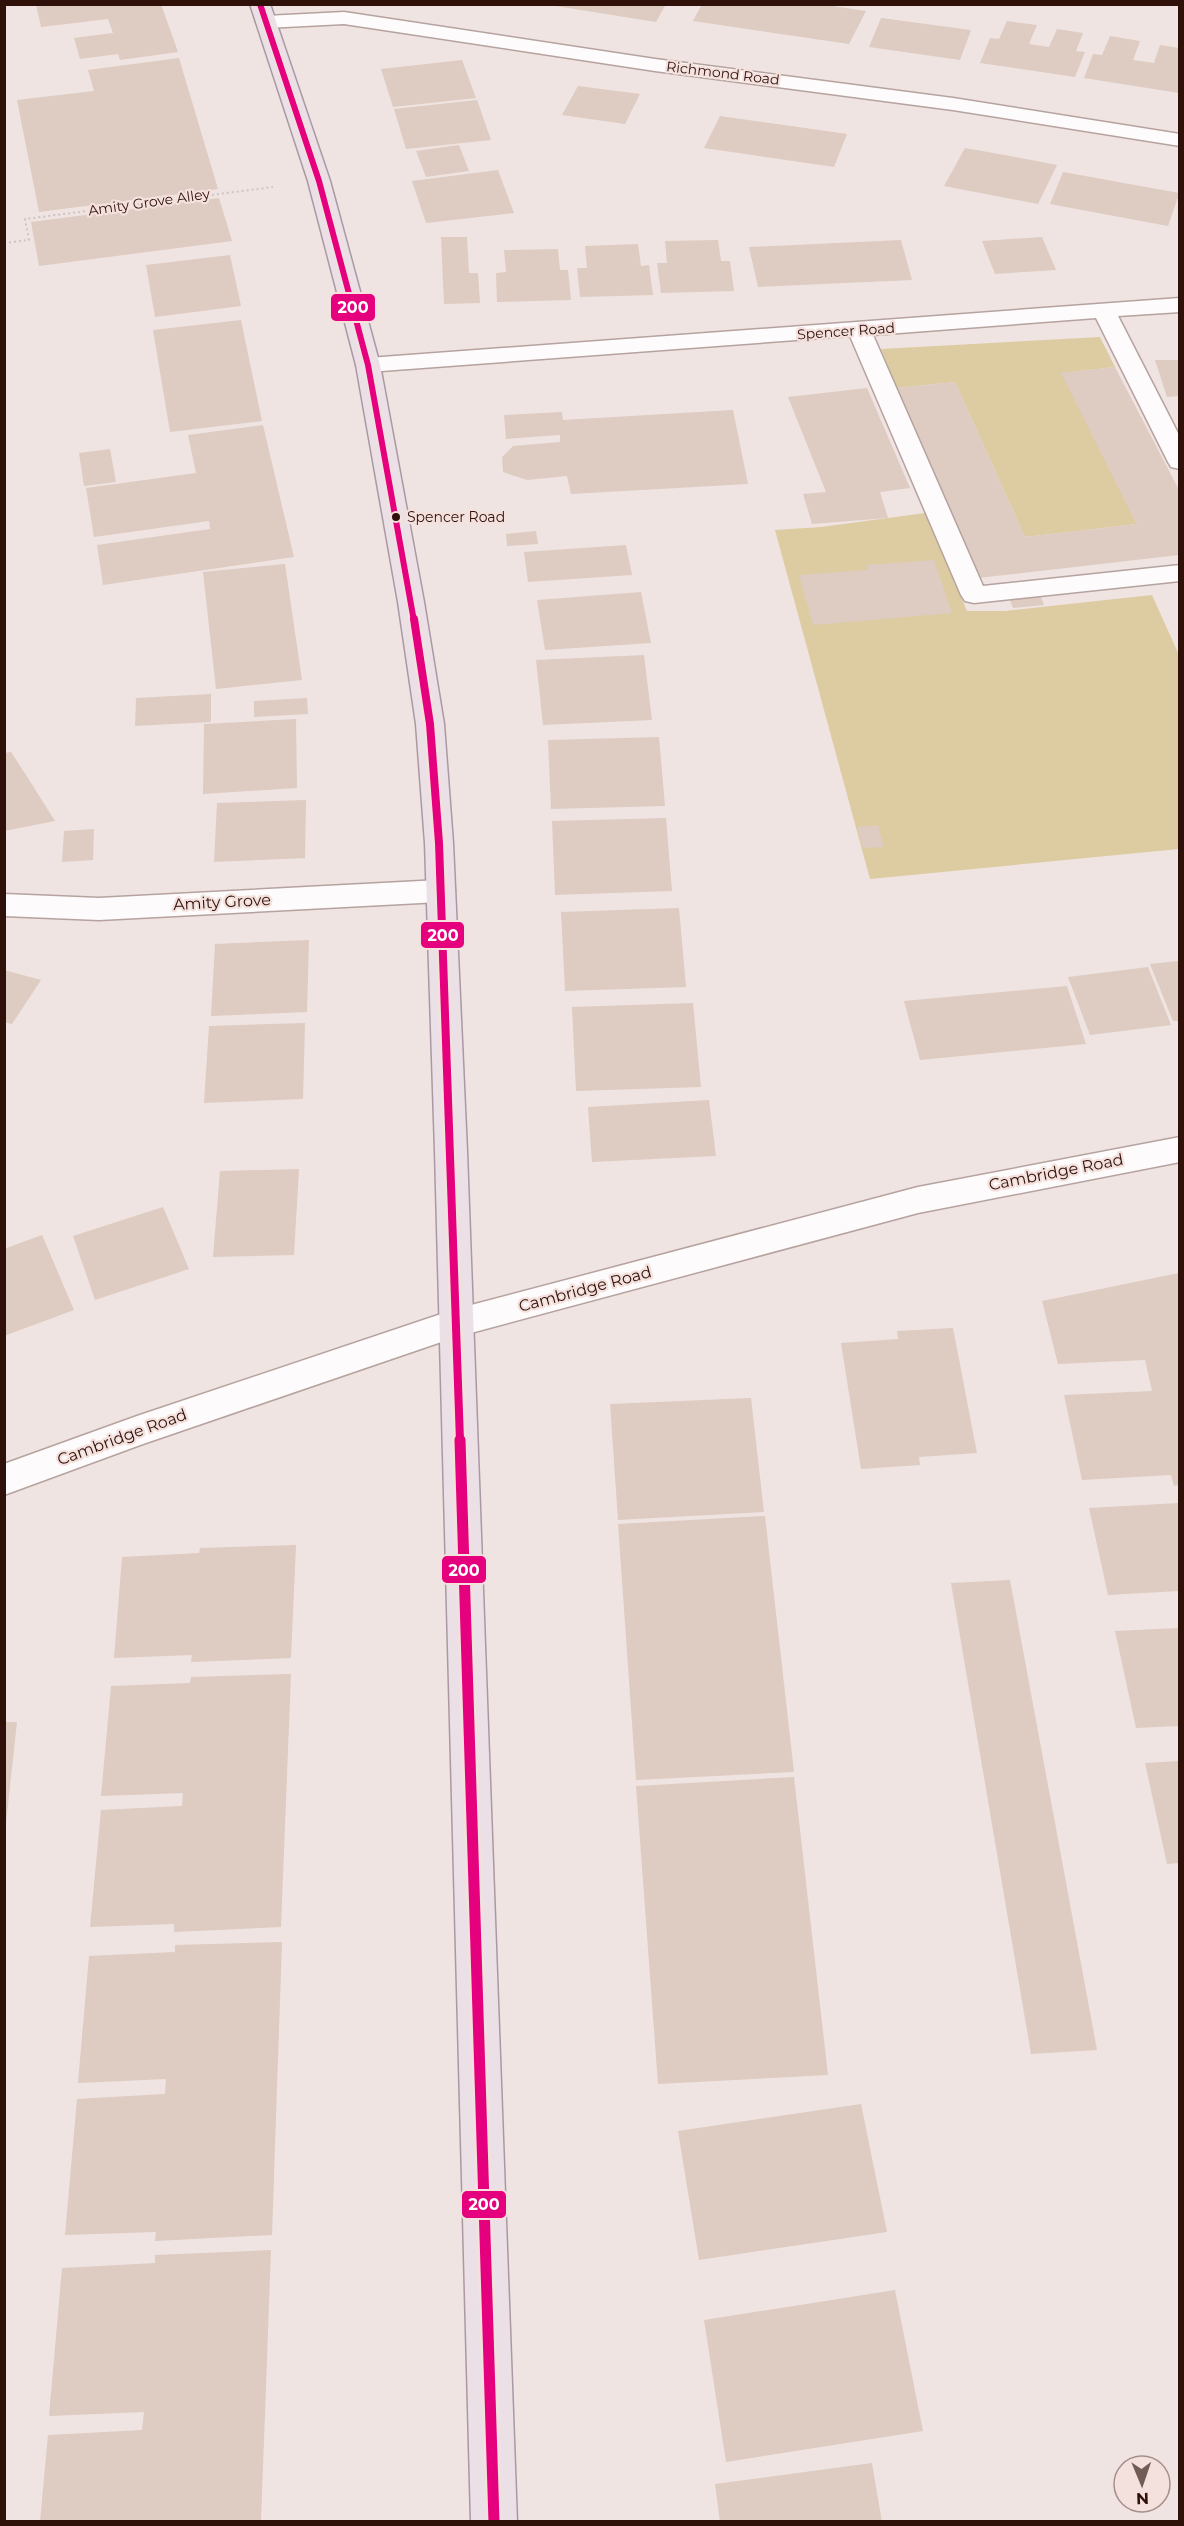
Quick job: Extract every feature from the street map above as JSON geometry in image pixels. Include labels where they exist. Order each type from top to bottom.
[{"type":"main road","points":[[263,13],[319,181],[368,364],[411,602],[430,724],[440,891],[456,1323],[494,2522]]},
{"type":"street","name":"Richmond Road","points":[[263,13],[348,11],[655,64],[953,104],[1179,140]]},
{"type":"street","name":"Spencer Road","points":[[368,364],[1179,305]]},
{"type":"street","points":[[1104,311],[1179,462]]},
{"type":"street","points":[[859,330],[974,595],[1179,573]]},
{"type":"street","name":"Amity Grove","points":[[4,904],[99,909],[440,891]]},
{"type":"street","name":"Cambridge Road","points":[[4,1480],[137,1431],[456,1323],[918,1200],[1179,1149]]},
{"type":"path","name":"Amity Grove Alley","points":[[4,243],[29,240],[25,219],[319,181]]},
{"type":"shaded area","points":[[1100,337],[1115,367],[1062,373],[1137,524],[1025,537],[955,382],[897,388],[881,349]]},
{"type":"shaded area","points":[[925,513],[967,611],[1005,611],[1152,595],[1179,655],[1179,849],[870,879],[775,530],[821,527]]},
{"type":"building","points":[[36,4],[161,4],[178,52],[120,60],[118,54],[80,59],[74,38],[113,33],[108,19],[41,27]]},
{"type":"building","points":[[543,4],[666,4],[656,22]]},
{"type":"building","points":[[702,4],[819,4],[866,11],[849,44],[693,21]]},
{"type":"building","points":[[881,18],[971,30],[960,60],[869,47]]},
{"type":"building","points":[[1007,21],[1037,25],[1029,44],[1049,47],[1057,29],[1083,33],[1076,51],[1085,52],[1075,77],[980,63],[990,38],[999,39]]},
{"type":"building","points":[[1110,36],[1140,41],[1133,60],[1154,63],[1160,45],[1179,48],[1179,93],[1084,78],[1093,54],[1102,55]]},
{"type":"building","points":[[179,58],[218,189],[39,212],[17,100],[94,91],[88,70]]},
{"type":"building","points":[[462,60],[476,98],[393,107],[381,69]]},
{"type":"building","points":[[578,86],[640,94],[625,124],[562,115]]},
{"type":"building","points":[[477,100],[491,140],[406,149],[394,109]]},
{"type":"building","points":[[720,116],[847,134],[834,167],[704,148]]},
{"type":"building","points":[[459,145],[469,171],[426,177],[416,151]]},
{"type":"building","points":[[965,148],[1057,165],[1038,204],[944,186]]},
{"type":"building","points":[[498,170],[514,213],[426,223],[412,181]]},
{"type":"building","points":[[1063,172],[1179,193],[1168,226],[1050,204]]},
{"type":"building","points":[[219,198],[232,241],[39,266],[31,222]]},
{"type":"building","points":[[441,237],[467,237],[469,273],[478,273],[480,303],[444,304]]},
{"type":"building","points":[[1042,237],[1056,270],[995,274],[982,241]]},
{"type":"building","points":[[718,240],[721,261],[730,261],[734,291],[661,293],[657,263],[667,263],[665,241]]},
{"type":"building","points":[[901,240],[912,280],[758,287],[749,247]]},
{"type":"building","points":[[638,244],[641,266],[649,265],[653,295],[580,297],[577,268],[587,268],[585,246]]},
{"type":"building","points":[[558,249],[560,270],[568,270],[571,300],[497,302],[496,273],[506,272],[504,250]]},
{"type":"building","points":[[230,255],[241,306],[155,317],[146,265]]},
{"type":"building","points":[[241,320],[262,421],[170,432],[153,330]]},
{"type":"building","points":[[1155,360],[1179,360],[1179,396],[1167,397]]},
{"type":"building","points":[[1115,367],[1179,490],[1179,555],[978,578],[897,388],[955,382],[1025,537],[1137,524],[1061,373]]},
{"type":"building","points":[[867,388],[910,488],[880,492],[888,518],[812,524],[803,494],[826,492],[788,397]]},
{"type":"building","points":[[733,410],[748,484],[571,494],[567,476],[527,480],[503,472],[502,457],[513,446],[560,442],[560,435],[506,439],[504,415],[562,412],[563,420]]},
{"type":"building","points":[[263,425],[294,557],[103,585],[97,545],[210,529],[209,521],[94,537],[86,488],[196,473],[188,435]]},
{"type":"building","points":[[110,449],[116,482],[84,486],[79,453]]},
{"type":"building","points":[[536,531],[538,544],[507,546],[506,534]]},
{"type":"building","points":[[626,545],[632,575],[528,582],[524,552]]},
{"type":"building","points":[[934,560],[952,613],[813,625],[799,575],[868,570],[866,565]]},
{"type":"building","points":[[285,564],[302,680],[216,689],[203,572]]},
{"type":"building","points":[[641,592],[651,643],[545,650],[537,600]]},
{"type":"building","points":[[1039,592],[1044,605],[1013,608],[1008,595]]},
{"type":"building","points":[[644,655],[652,720],[543,725],[536,660]]},
{"type":"building","points":[[211,694],[211,722],[135,726],[136,698]]},
{"type":"building","points":[[307,698],[308,714],[254,717],[254,701]]},
{"type":"building","points":[[296,719],[297,788],[203,794],[204,724]]},
{"type":"building","points":[[659,737],[665,806],[551,809],[548,740]]},
{"type":"building","points":[[11,752],[55,821],[4,831],[4,753]]},
{"type":"building","points":[[306,800],[305,858],[214,862],[217,803]]},
{"type":"building","points":[[666,818],[672,891],[555,895],[552,821]]},
{"type":"building","points":[[878,825],[884,847],[863,848],[857,827]]},
{"type":"building","points":[[94,829],[93,860],[62,862],[64,831]]},
{"type":"building","points":[[679,908],[686,987],[565,991],[561,912]]},
{"type":"building","points":[[309,940],[307,1012],[211,1016],[215,944]]},
{"type":"building","points":[[1179,961],[1179,1021],[1173,1021],[1150,964]]},
{"type":"building","points":[[1148,967],[1171,1025],[1090,1035],[1068,977]]},
{"type":"building","points":[[4,970],[41,980],[12,1024],[4,1022]]},
{"type":"building","points":[[1067,986],[1086,1044],[920,1060],[904,1001]]},
{"type":"building","points":[[693,1003],[701,1087],[576,1091],[572,1007]]},
{"type":"building","points":[[305,1023],[303,1099],[204,1103],[209,1026]]},
{"type":"building","points":[[709,1100],[716,1156],[592,1162],[588,1107]]},
{"type":"building","points":[[299,1169],[294,1255],[213,1257],[220,1171]]},
{"type":"building","points":[[163,1207],[189,1269],[95,1300],[73,1236]]},
{"type":"building","points":[[42,1235],[74,1310],[4,1336],[4,1249]]},
{"type":"building","points":[[1179,1273],[1179,1485],[1174,1486],[1171,1475],[1082,1480],[1064,1395],[1152,1391],[1145,1360],[1058,1364],[1042,1301]]},
{"type":"building","points":[[953,1328],[977,1453],[919,1457],[920,1465],[861,1469],[841,1343],[898,1339],[897,1331]]},
{"type":"building","points":[[751,1398],[764,1512],[618,1520],[610,1404]]},
{"type":"building","points":[[1179,1503],[1179,1591],[1108,1595],[1089,1508]]},
{"type":"building","points":[[765,1516],[794,1772],[636,1780],[618,1524]]},
{"type":"building","points":[[296,1545],[291,1658],[191,1662],[192,1655],[114,1658],[122,1557],[199,1553],[200,1548]]},
{"type":"building","points":[[1010,1580],[1097,2050],[1031,2054],[951,1583]]},
{"type":"building","points":[[1179,1628],[1179,1726],[1136,1728],[1115,1631]]},
{"type":"building","points":[[291,1674],[281,1927],[174,1932],[174,1924],[90,1927],[101,1810],[182,1806],[183,1793],[101,1796],[111,1686],[190,1683],[191,1677]]},
{"type":"building","points":[[4,1722],[17,1722],[6,1823],[4,1823]]},
{"type":"building","points":[[1179,1761],[1179,1863],[1167,1864],[1145,1763]]},
{"type":"building","points":[[794,1777],[828,2075],[658,2084],[636,1786]]},
{"type":"building","points":[[282,1942],[272,2235],[155,2241],[156,2232],[65,2235],[77,2099],[165,2094],[166,2079],[78,2083],[89,1956],[175,1952],[175,1945]]},
{"type":"building","points":[[861,2104],[887,2232],[699,2260],[678,2131]]},
{"type":"building","points":[[271,2250],[261,2522],[40,2522],[48,2435],[142,2430],[144,2412],[49,2416],[62,2268],[155,2263],[155,2255]]},
{"type":"building","points":[[895,2290],[923,2431],[726,2462],[704,2320]]},
{"type":"building","points":[[872,2463],[882,2522],[720,2522],[715,2484]]},
{"type":"transit line","name":"200","points":[[260,4],[319,181],[368,365],[411,602],[430,724],[439,843],[451,1151],[494,2522]]},
{"type":"place","name":"Spencer Road","points":[[396,517]]}]
